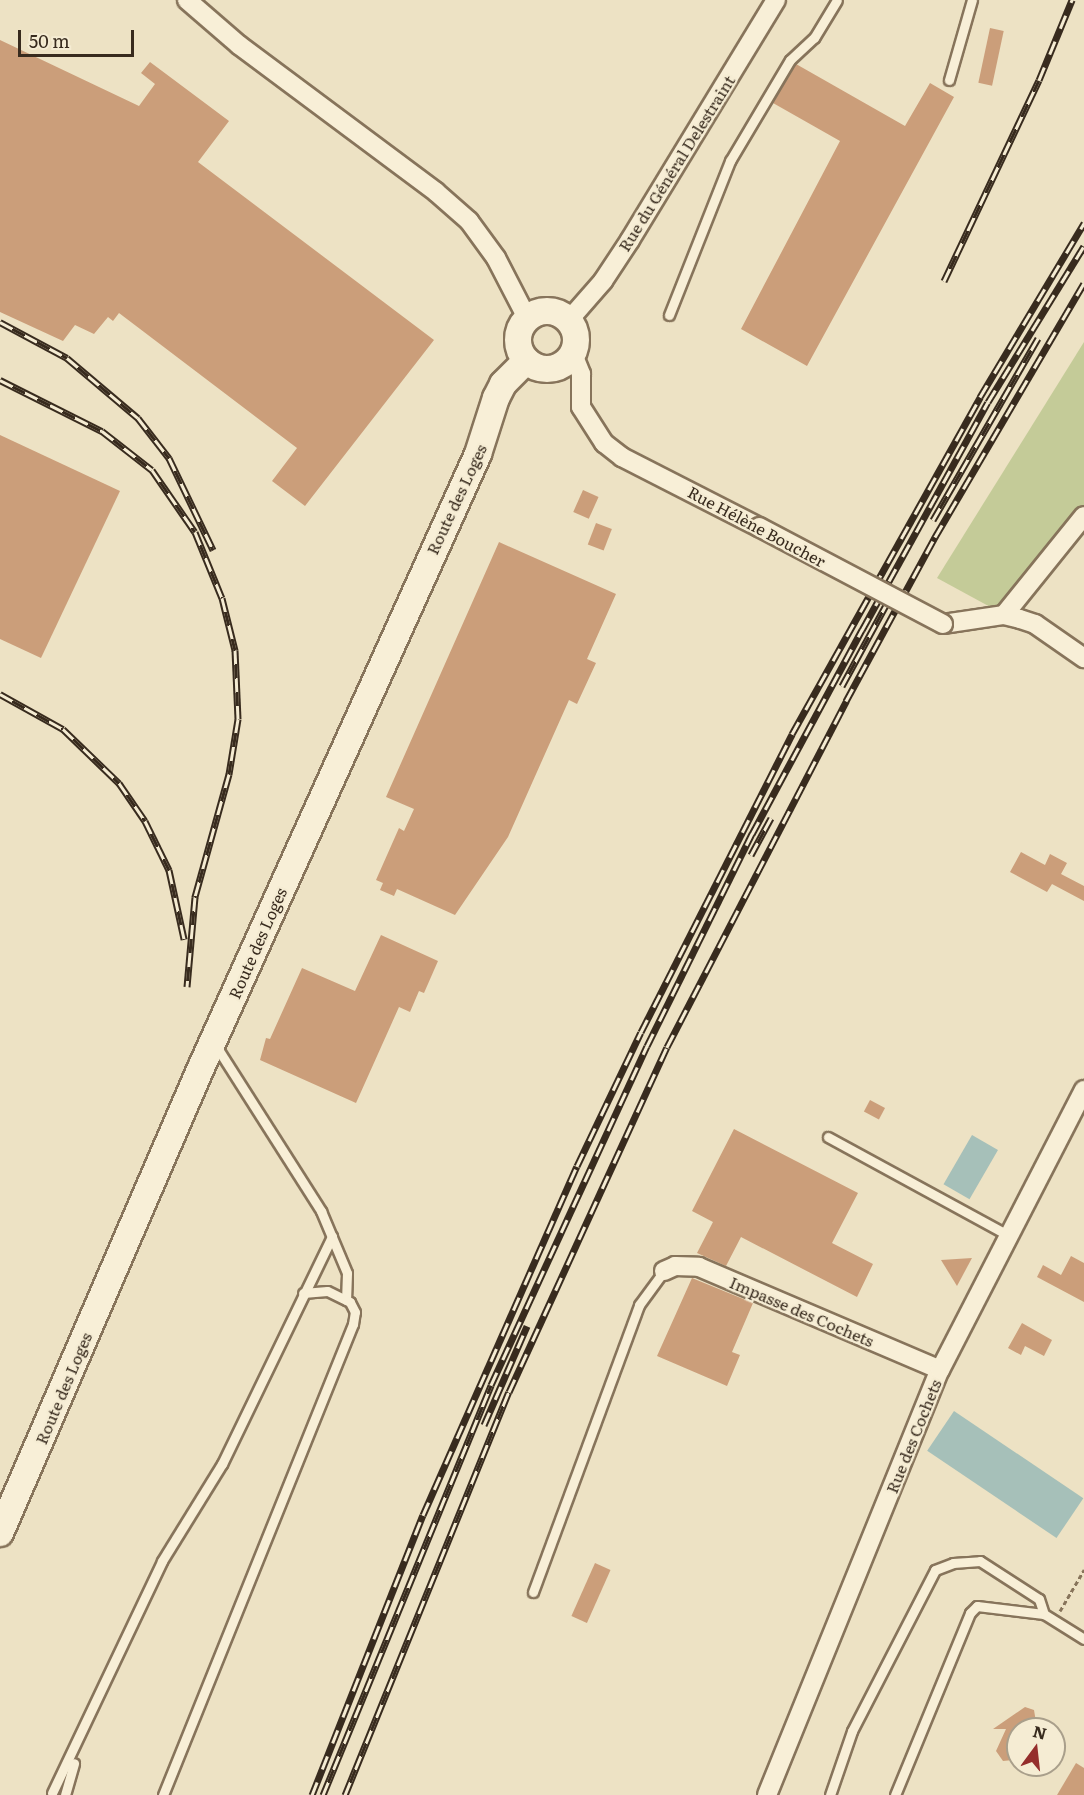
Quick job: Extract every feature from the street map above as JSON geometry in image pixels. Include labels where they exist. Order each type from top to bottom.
[{"type":"street","points":[[187,0],[239,45],[436,192],[469,221],[496,258],[527,318]]},
{"type":"street","name":"Rue du Général Delestraint","points":[[568,320],[597,289],[630,240],[776,0]]},
{"type":"street","points":[[545,311],[568,320],[577,342],[573,354],[558,368],[544,370],[526,361],[518,346],[519,330],[527,318],[545,311]]},
{"type":"street","name":"Rue Hélène Boucher","points":[[573,354],[581,374],[580,407],[604,443],[622,457],[943,624],[1004,615]]},
{"type":"street","name":"Route des Loges","points":[[0,1533],[213,1041],[478,454],[496,398],[503,384],[526,361]]},
{"type":"street","points":[[1084,516],[1004,615],[1035,624],[1084,658]]},
{"type":"street","name":"Rue des Cochets","points":[[767,1795],[940,1370],[1084,1090]]},
{"type":"street","name":"Impasse des Cochets","points":[[664,1271],[675,1266],[699,1267],[940,1370]]},
{"type":"lane","points":[[669,315],[730,161],[790,60],[814,38],[837,0]]},
{"type":"lane","points":[[949,80],[972,0]]},
{"type":"lane","points":[[213,1041],[308,1190],[332,1236],[347,1273],[346,1300]]},
{"type":"lane","points":[[828,1137],[1008,1235]]},
{"type":"lane","points":[[53,1794],[162,1562],[222,1464],[332,1236]]},
{"type":"lane","points":[[533,1592],[639,1305],[664,1271]]},
{"type":"lane","points":[[164,1795],[353,1324],[355,1312],[346,1300],[327,1291],[303,1293]]},
{"type":"lane","points":[[830,1795],[852,1731],[935,1570],[953,1563],[980,1561],[1039,1599],[1044,1614]]},
{"type":"lane","points":[[895,1795],[970,1613],[977,1606],[1044,1614],[1084,1639]]},
{"type":"lane","points":[[65,1795],[81,1737]]},
{"type":"path","points":[[1054,1621],[1084,1570]]},
{"type":"green space","points":[[1084,342],[1084,518],[1005,615],[937,578]]},
{"type":"water","points":[[972,1135],[998,1150],[969,1199],[944,1184]]},
{"type":"water","points":[[954,1411],[1083,1498],[1056,1538],[927,1451]]},
{"type":"building","points":[[990,28],[1004,31],[992,86],[978,83]]},
{"type":"building","points":[[0,40],[139,106],[155,84],[141,73],[150,62],[229,121],[198,162],[434,340],[305,506],[272,481],[297,448],[119,313],[113,321],[108,317],[94,334],[75,325],[63,341],[0,312]]},
{"type":"building","points":[[796,64],[905,126],[930,83],[954,97],[807,366],[741,329],[840,141],[773,103]]},
{"type":"building","points":[[0,435],[120,491],[41,658],[0,639]]},
{"type":"building","points":[[583,490],[599,497],[589,519],[573,512]]},
{"type":"building","points":[[596,523],[612,529],[604,551],[588,544]]},
{"type":"building","points":[[499,542],[616,594],[587,659],[596,663],[577,704],[569,700],[508,837],[455,915],[397,889],[394,896],[380,890],[383,883],[376,880],[399,828],[404,831],[414,809],[386,797]]},
{"type":"building","points":[[1021,852],[1045,865],[1050,854],[1067,863],[1061,874],[1084,886],[1084,901],[1052,884],[1047,892],[1010,872]]},
{"type":"building","points":[[381,935],[438,961],[424,993],[419,991],[410,1012],[399,1007],[356,1103],[260,1060],[266,1038],[270,1039],[302,968],[355,991]]},
{"type":"building","points":[[870,1100],[885,1108],[879,1119],[864,1111]]},
{"type":"building","points":[[734,1129],[858,1193],[832,1243],[873,1264],[857,1297],[741,1237],[726,1266],[697,1253],[713,1222],[692,1211]]},
{"type":"building","points":[[1071,1256],[1084,1263],[1084,1302],[1037,1277],[1043,1265],[1061,1275]]},
{"type":"building","points":[[972,1258],[957,1286],[941,1260]]},
{"type":"building","points":[[692,1278],[753,1303],[732,1352],[740,1355],[727,1386],[657,1356]]},
{"type":"building","points":[[1022,1323],[1052,1340],[1044,1356],[1025,1346],[1021,1355],[1008,1348]]},
{"type":"building","points":[[595,1563],[611,1570],[587,1623],[571,1616]]},
{"type":"building","points":[[1025,1707],[1034,1710],[1035,1717],[1010,1717]]},
{"type":"building","points":[[1006,1720],[1006,1729],[993,1729]]},
{"type":"building","points":[[1006,1729],[1006,1761],[1003,1761],[996,1751]]},
{"type":"building","points":[[1076,1763],[1084,1768],[1084,1795],[1057,1795]]},
{"type":"railway","points":[[944,281],[1039,80],[1072,0]]},
{"type":"railway","points":[[312,1795],[423,1515],[577,1166],[641,1032],[792,734],[980,397],[1084,223]]},
{"type":"railway","points":[[323,1795],[491,1385],[647,1046],[752,834],[862,630],[988,402],[1084,246]]},
{"type":"railway","points":[[345,1795],[509,1392],[667,1047],[846,701],[935,537],[1084,283]]},
{"type":"railway","points":[[0,322],[67,358],[138,418],[169,458],[213,550]]},
{"type":"railway","points":[[933,520],[1038,338]]},
{"type":"railway","points":[[0,380],[102,431],[152,470],[195,532],[222,598],[235,650],[238,719],[229,774],[195,897],[187,987]]},
{"type":"railway","points":[[842,686],[892,594]]},
{"type":"railway","points":[[0,694],[63,729],[119,783],[145,821],[169,870],[184,939]]},
{"type":"railway","points":[[751,855],[771,818]]},
{"type":"railway","points":[[484,1425],[527,1326]]}]
